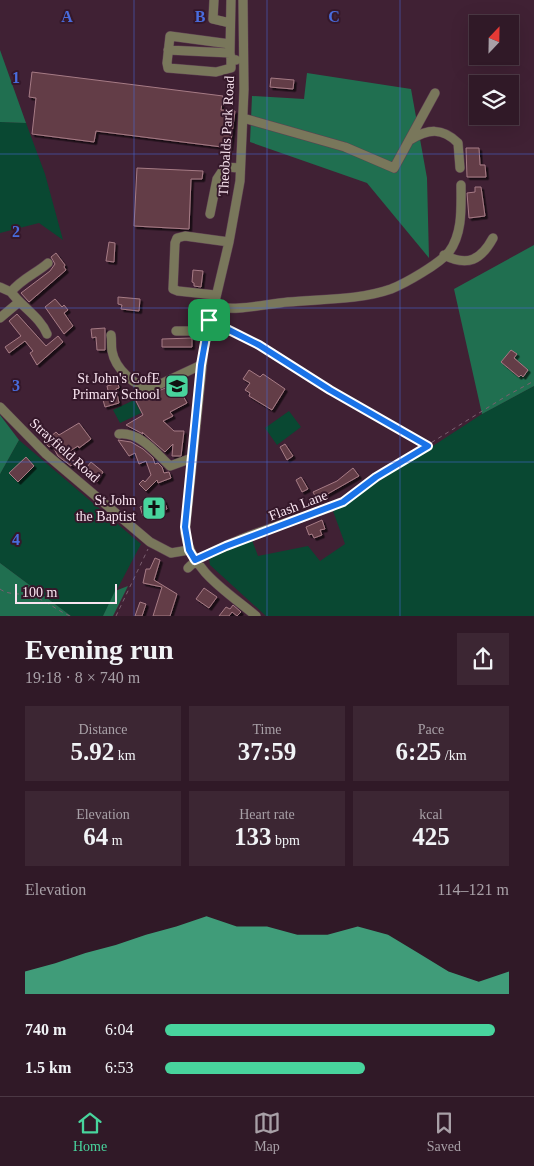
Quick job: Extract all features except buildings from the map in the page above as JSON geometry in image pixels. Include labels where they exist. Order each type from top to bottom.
[{"type":"street","points":[[214,0],[213,19],[230,23]]},
{"type":"street","points":[[231,0],[230,23],[230,52],[231,68],[216,72],[168,68],[170,36],[230,52],[244,60]]},
{"type":"street","name":"Theobalds Park Road","points":[[243,0],[243,118],[240,168],[229,242],[212,306],[201,365],[185,527],[189,550],[195,560],[205,572],[256,616]]},
{"type":"street","points":[[168,50],[230,52]]},
{"type":"street","points":[[243,118],[345,147],[394,168],[435,93]]},
{"type":"street","points":[[410,140],[434,130],[441,131],[458,143],[460,168]]},
{"type":"street","points":[[210,214],[220,172],[225,167],[240,168]]},
{"type":"street","points":[[212,306],[222,308],[351,296],[391,289],[418,274],[449,251],[461,223],[461,185]]},
{"type":"street","points":[[215,295],[173,289],[175,243],[177,238],[185,236],[229,242]]},
{"type":"street","points":[[444,255],[456,261],[466,261],[482,255],[492,238]]},
{"type":"street","points":[[11,292],[26,278],[35,274],[48,263]]},
{"type":"street","points":[[0,287],[11,292],[41,323],[47,334]]},
{"type":"street","points":[[0,318],[19,302]]},
{"type":"street","points":[[176,331],[207,331]]},
{"type":"street","points":[[111,335],[112,352],[116,360],[125,374],[144,387],[152,388],[201,365]]},
{"type":"street","name":"Strayfield Road","points":[[0,407],[46,454],[150,542],[171,553],[189,550]]},
{"type":"street","points":[[119,434],[128,433],[138,437],[170,466],[192,458]]},
{"type":"street","name":"Flash Lane","points":[[188,568],[195,560],[226,546],[331,507]]},
{"type":"path","points":[[209,320],[259,345],[313,380],[428,446]]},
{"type":"path","name":"Flash Lane","points":[[331,507],[343,502],[376,477],[508,395],[534,381]]},
{"type":"path","points":[[116,616],[150,542]]},
{"type":"path","points":[[0,590],[5,593],[26,595],[46,601],[59,611],[70,616]]},
{"type":"green space","points":[[0,50],[26,123],[0,122]]},
{"type":"green space","points":[[307,73],[411,89],[427,178],[429,258],[367,183],[250,142],[252,96],[304,99]]},
{"type":"green space","points":[[0,122],[26,123],[45,174],[63,240],[39,223],[0,233]]},
{"type":"green space","points":[[534,245],[534,386],[482,414],[454,289]],"holes":[[[511,350],[517,354],[514,358],[528,370],[523,377],[521,375],[518,377],[501,362]]]},
{"type":"green space","points":[[534,386],[534,616],[266,616],[210,565],[209,558],[252,540],[258,556],[308,546],[320,561],[345,544],[333,511],[482,414]]},
{"type":"green space","points":[[134,400],[141,413],[120,423],[113,410]]},
{"type":"green space","points":[[289,411],[301,427],[277,445],[265,428]]},
{"type":"green space","points":[[0,415],[19,440],[0,474]]},
{"type":"green space","points":[[19,440],[141,544],[103,616],[71,616],[0,563],[0,474]]},
{"type":"green space","points":[[0,563],[71,616],[0,616]]},
{"type":"green space","points":[[128,586],[113,616],[103,616],[115,591]]},
{"type":"place","name":"St John's CofE Primary School","points":[[177,386]]},
{"type":"place","name":"St John the Baptist","points":[[154,508]]},
{"type":"route","points":[[209,320],[259,345],[296,370],[428,446],[376,477],[343,502],[226,546],[195,560],[189,550],[185,527],[201,365],[209,320]]}]
